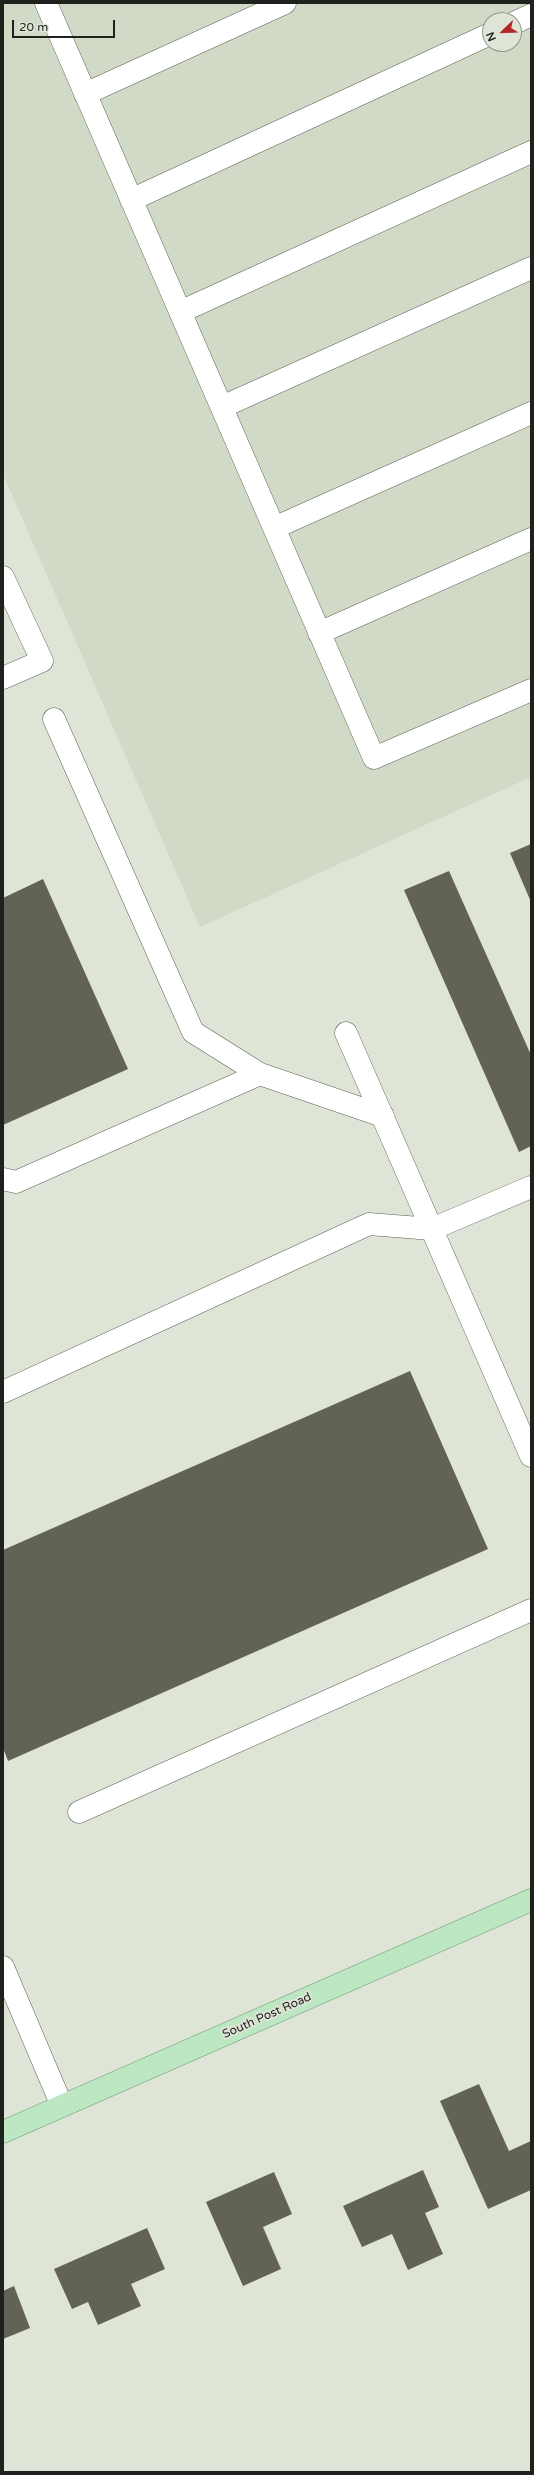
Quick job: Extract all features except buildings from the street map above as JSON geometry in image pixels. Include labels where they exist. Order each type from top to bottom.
[{"type":"main road","name":"South Post Road","points":[[3,2132],[531,1900]]},
{"type":"lane","points":[[46,3],[374,758],[531,690]]},
{"type":"lane","points":[[85,94],[285,3]]},
{"type":"lane","points":[[131,200],[482,38]]},
{"type":"lane","points":[[180,312],[531,152]]},
{"type":"lane","points":[[222,407],[531,268]]},
{"type":"lane","points":[[274,528],[531,413]]},
{"type":"lane","points":[[319,633],[531,539]]},
{"type":"lane","points":[[3,577],[42,661],[3,678]]},
{"type":"lane","points":[[54,719],[193,1032],[260,1074],[383,1116]]},
{"type":"lane","points":[[346,1033],[432,1229],[523,1417],[531,1456]]},
{"type":"lane","points":[[3,1179],[16,1182],[260,1074]]},
{"type":"lane","points":[[3,1392],[369,1224],[432,1229],[531,1187]]},
{"type":"lane","points":[[79,1812],[531,1610]]},
{"type":"lane","points":[[3,1966],[62,2106]]},
{"type":"shaded area","points":[[3,3],[531,3],[531,777],[200,927],[3,474]]}]
